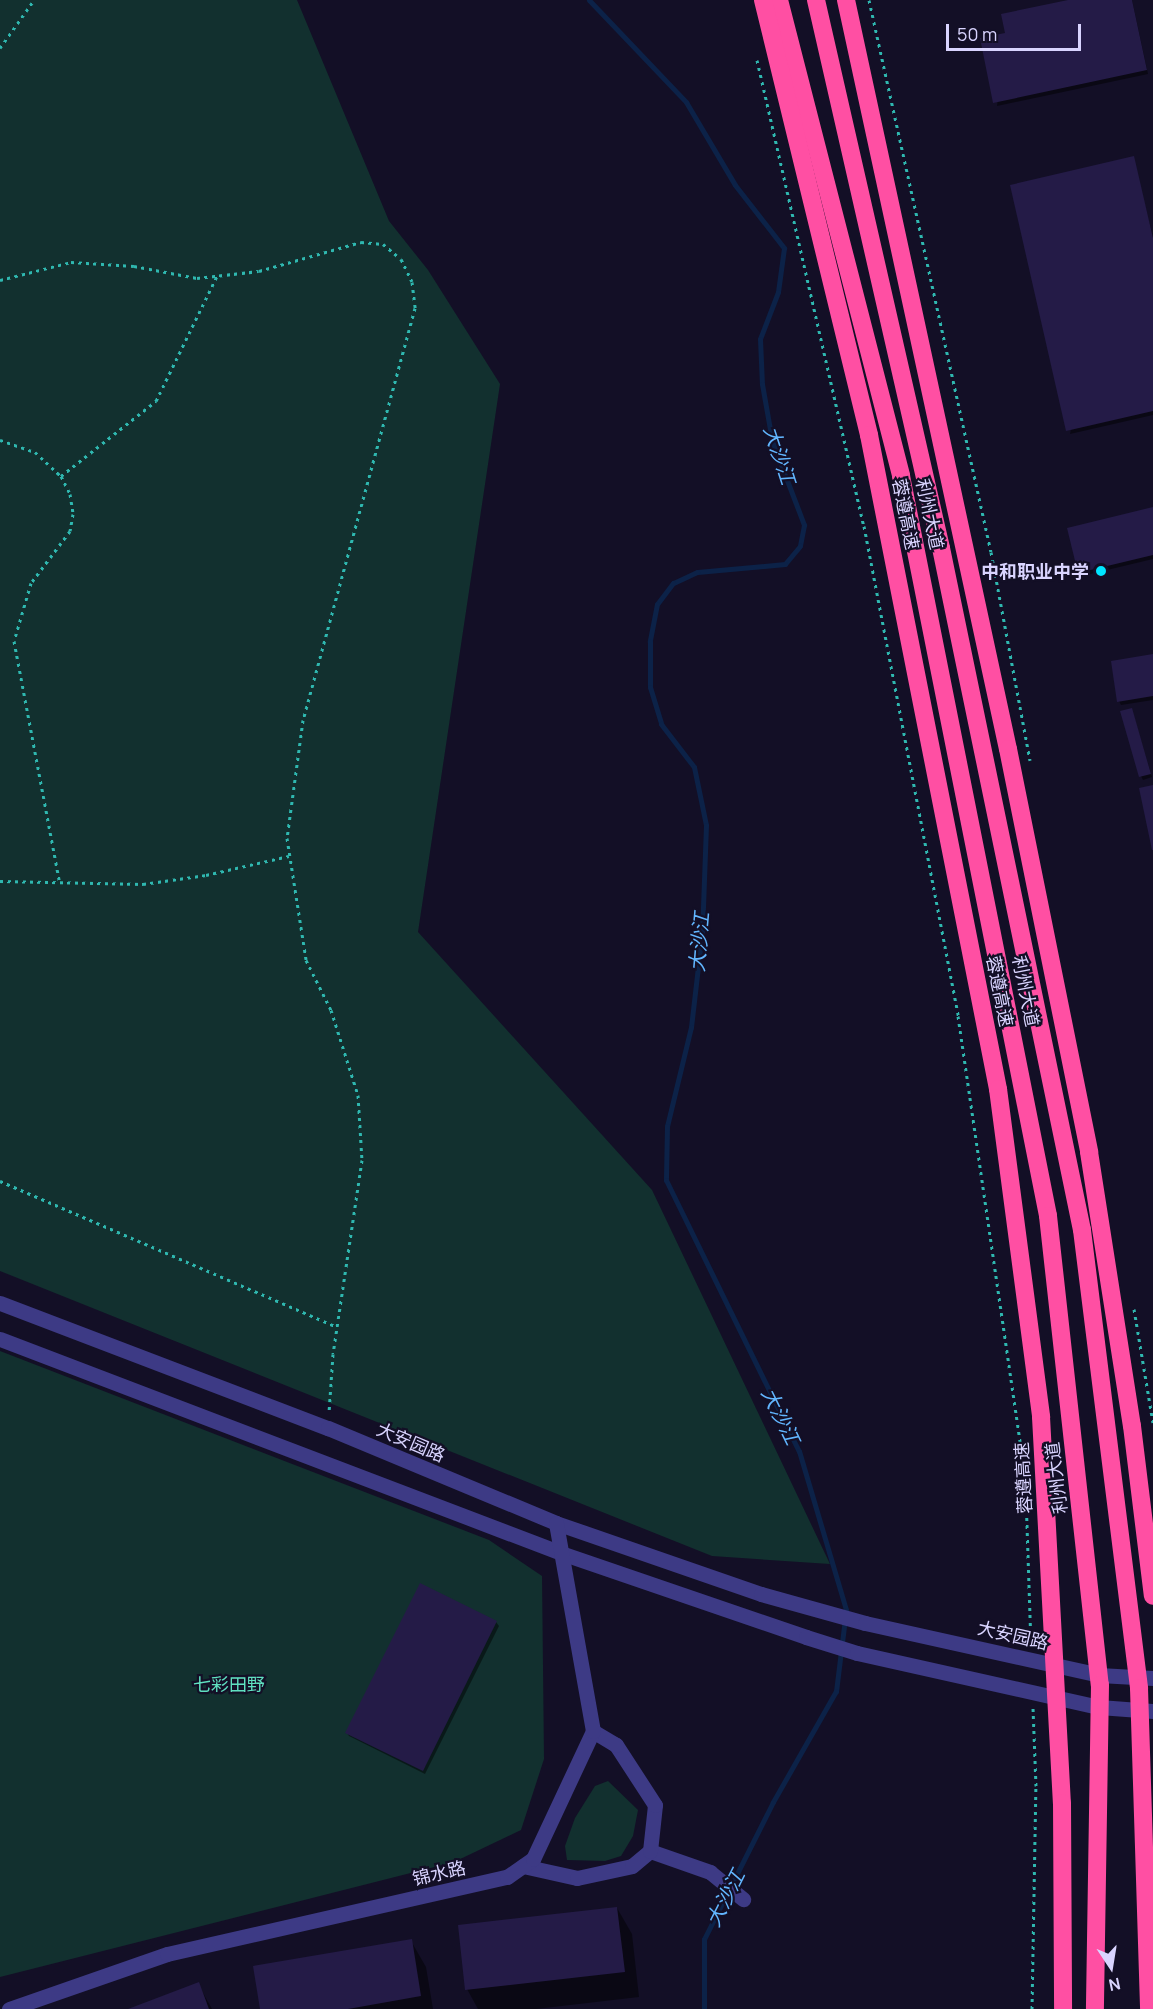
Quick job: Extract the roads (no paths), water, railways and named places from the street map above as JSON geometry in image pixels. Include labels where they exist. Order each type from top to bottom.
[{"type":"highway","name":"蓉遵高速","points":[[763,0],[869,435],[998,1089],[1041,1417],[1062,1803],[1063,2009]]},
{"type":"highway","name":"利州大道","points":[[779,0],[901,476],[1048,1216],[1099,1675],[1095,2009]]},
{"type":"highway","name":"利州大道","points":[[816,0],[941,548],[1082,1230],[1146,1678],[1149,2009]]},
{"type":"highway","points":[[846,0],[1008,749],[1089,1152],[1132,1426],[1153,1596]]},
{"type":"street","name":"大安园路","points":[[0,1303],[328,1428],[556,1523],[810,1608],[865,1623],[1099,1675],[1146,1678]]},
{"type":"street","points":[[0,1339],[561,1553],[857,1653],[1099,1707],[1147,1711]]},
{"type":"street","points":[[523,1866],[577,1878],[632,1866],[651,1851],[654,1805],[616,1745],[593,1731],[556,1523]]},
{"type":"street","name":"锦水路","points":[[9,2009],[167,1954],[507,1877],[534,1859],[593,1731]]},
{"type":"street","points":[[651,1851],[710,1872],[743,1899]]},
{"type":"waterway","name":"大沙江","points":[[589,0],[686,102],[735,185],[784,248],[778,292],[760,339],[762,384],[772,441],[804,525],[800,546],[785,564],[697,572],[673,583],[657,604],[650,641],[650,687],[661,724],[694,767],[706,825],[702,932],[691,1027],[667,1126],[666,1180],[799,1451],[846,1610],[836,1691],[773,1802],[704,1939],[704,2009]]},
{"type":"place","name":"中和职业中学","points":[[1101,571]]},
{"type":"park label","name":"七彩田野","points":[[229,1684]]}]
